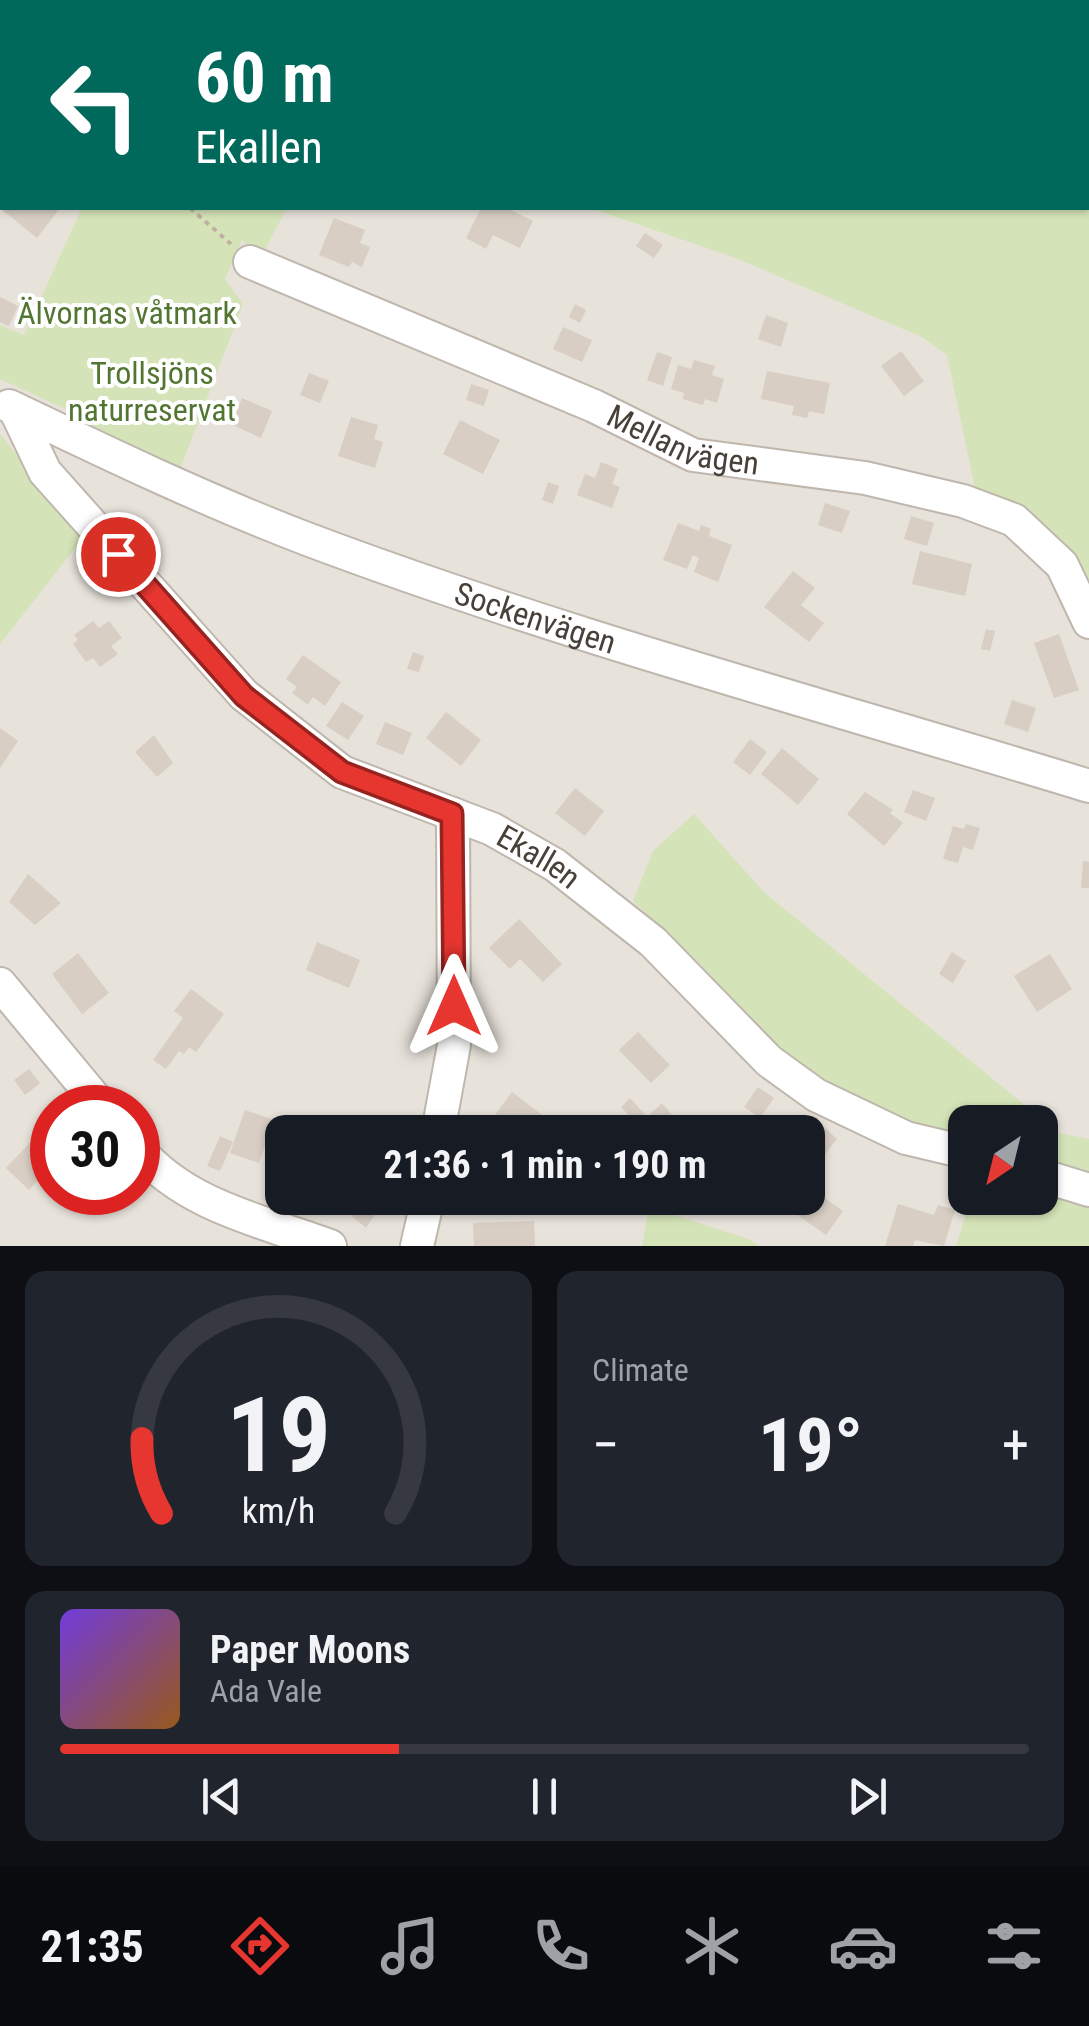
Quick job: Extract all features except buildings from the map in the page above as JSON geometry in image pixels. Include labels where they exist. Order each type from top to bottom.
[{"type":"street","name":"Mellanvägen","points":[[250,262],[594,406],[693,455],[865,478],[963,501],[1014,520],[1062,564],[1089,622]]},
{"type":"street","name":"Sockenvägen","points":[[7,405],[197,494],[308,539],[596,637],[1089,786]]},
{"type":"street","name":"Ekallen","points":[[7,405],[44,472],[244,696],[342,772],[520,842],[555,865],[653,942],[769,1061],[816,1095],[906,1138],[948,1148]]},
{"type":"street","points":[[441,1115],[454,1045],[452,814]]},
{"type":"street","points":[[0,984],[84,1085]]},
{"type":"street","points":[[160,1173],[190,1194],[330,1246]]},
{"type":"street","points":[[1058,1181],[1089,1190]]},
{"type":"street","points":[[417,1246],[424,1215]]},
{"type":"path","points":[[192,210],[250,262]]},
{"type":"shaded area","points":[[0,210],[1089,210],[1089,1246],[0,1246]]},
{"type":"green space","name":"Trollsjöns naturreservat","points":[[81,210],[286,210],[262,255],[242,240],[225,279],[243,304],[179,472],[80,425],[83,417],[0,379],[0,325],[24,335]]},
{"type":"green space","points":[[596,210],[1089,210],[1089,603],[1009,508],[975,488],[947,355],[922,337],[733,257]]},
{"type":"green space","points":[[0,434],[83,538],[0,644]]},
{"type":"green space","points":[[694,814],[765,893],[1025,1105],[948,1105],[948,1137],[821,1088],[763,1036],[701,965],[633,901],[653,851]]},
{"type":"green space","points":[[1058,1132],[1089,1139],[1089,1183],[1058,1173]]},
{"type":"green space","points":[[1058,1194],[1089,1204],[1089,1246],[956,1246],[966,1215],[1058,1215]]},
{"type":"green space","points":[[648,1215],[674,1215],[760,1246],[642,1246]]},
{"type":"route","points":[[118,554],[244,696],[342,772],[452,814],[454,1006]]},
{"type":"park label","name":"Älvornas våtmark","points":[[127,313]]}]
